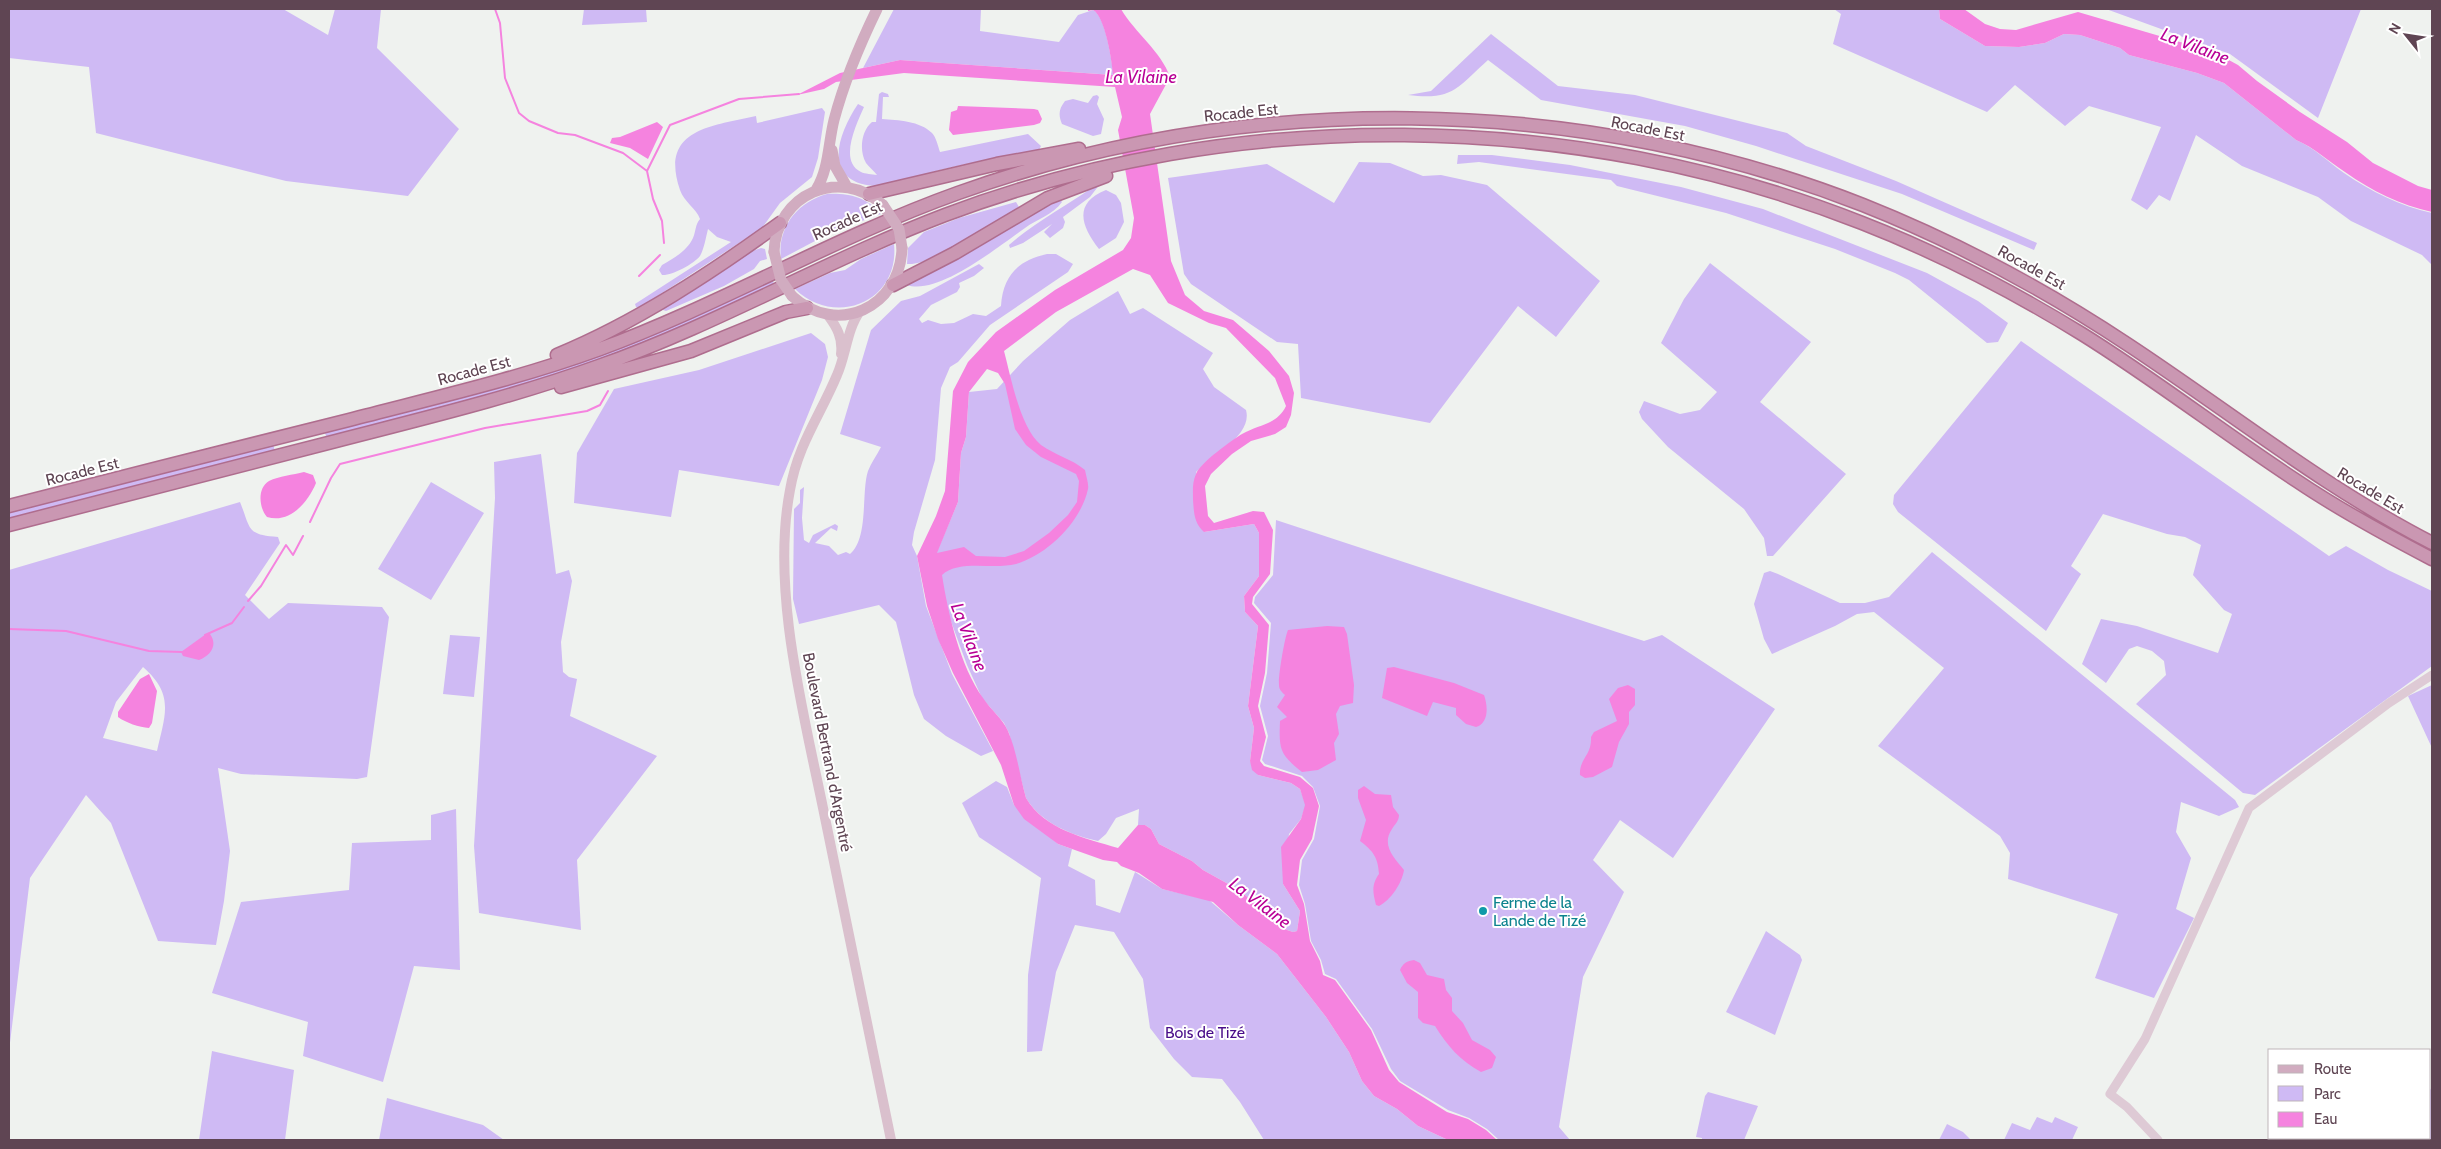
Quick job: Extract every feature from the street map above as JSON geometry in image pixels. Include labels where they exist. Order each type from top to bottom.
[{"type":"highway","name":"Rocade Est","points":[[9,506],[479,386],[559,362],[641,332],[905,212],[1010,176],[1102,148],[1117,148],[1242,127],[1327,121],[1394,119],[1525,125],[1660,146],[1791,180],[1900,220],[1986,260],[2057,299],[2132,346],[2321,479],[2380,515],[2432,543]]},
{"type":"highway","name":"Rocade Est","points":[[9,525],[496,399],[628,356],[867,247],[951,213],[1022,190],[1173,157],[1326,138],[1444,136],[1531,143],[1633,158],[1738,182],[1786,196],[1870,226],[1965,268],[2047,313],[2123,361],[2303,486],[2373,528],[2432,559]]},
{"type":"highway","points":[[869,194],[890,191],[997,164],[1102,148]]},
{"type":"highway","points":[[893,285],[955,253],[1048,198],[1107,171]]},
{"type":"highway","points":[[479,386],[493,377],[557,355],[613,330],[780,223]]},
{"type":"highway","points":[[496,399],[507,402],[656,362],[691,351],[786,312],[808,308]]},
{"type":"main road","points":[[816,190],[823,177],[830,139],[846,82],[877,9]]},
{"type":"main road","points":[[830,139],[835,166],[847,187]]},
{"type":"main road","points":[[831,187],[847,187],[869,194],[883,205],[899,229],[902,248],[900,267],[893,285],[879,301],[860,311],[844,315],[827,314],[808,308],[792,296],[780,280],[774,252],[780,223],[795,203],[816,190],[831,187]]},
{"type":"main road","points":[[838,375],[853,324],[860,311]]},
{"type":"main road","points":[[827,314],[837,327],[841,338],[842,348],[838,375]]},
{"type":"main road","name":"Boulevard Bertrand d'Argentré","points":[[838,375],[806,436],[793,473],[786,512],[787,596],[796,676],[890,1140]]},
{"type":"street","points":[[2158,1140],[2127,1107],[2110,1094],[2145,1039],[2249,808],[2389,703],[2432,675]]},
{"type":"green space","points":[[9,9],[283,9],[328,35],[335,9],[381,9],[377,48],[459,129],[408,196],[286,181],[96,133],[89,67],[9,58]]},
{"type":"green space","points":[[584,9],[646,9],[647,22],[582,25]]},
{"type":"green space","points":[[894,9],[981,9],[980,31],[1059,42],[1078,15],[1093,10],[1098,14],[1105,29],[1114,75],[900,60],[863,68]]},
{"type":"green space","points":[[1834,9],[1939,9],[1940,19],[1985,46],[2019,47],[2045,43],[2064,34],[2080,35],[2120,48],[2129,55],[2197,73],[2224,83],[2296,140],[2315,151],[2355,180],[2397,202],[2432,213],[2432,265],[2422,255],[2351,221],[2318,197],[2242,166],[2196,135],[2170,201],[2159,195],[2147,210],[2131,200],[2161,127],[2089,106],[2065,126],[2015,85],[1987,112],[1833,44],[1841,14]]},
{"type":"green space","points":[[2106,9],[2361,9],[2318,118],[2230,54]]},
{"type":"green space","points":[[1491,34],[1558,86],[1635,95],[1787,133],[1806,146],[1896,181],[2037,243],[2034,250],[1902,194],[1756,146],[1685,126],[1541,100],[1488,60],[1461,85],[1445,94],[1435,96],[1408,95],[1431,91]]},
{"type":"green space","points":[[882,92],[888,94],[889,97],[883,97],[882,119],[908,122],[927,129],[935,137],[940,152],[1028,134],[1041,146],[1038,152],[952,167],[903,182],[881,186],[862,184],[849,178],[842,169],[839,158],[840,145],[850,117],[858,104],[864,107],[851,141],[851,159],[854,167],[861,172],[877,175],[866,163],[862,153],[862,141],[868,126],[872,122],[876,122],[879,94]]},
{"type":"green space","points":[[1097,95],[1099,97],[1097,104],[1104,119],[1101,134],[1093,136],[1062,124],[1060,112],[1065,101],[1073,99],[1088,103],[1093,96]]},
{"type":"green space","points":[[822,108],[825,112],[818,158],[812,177],[780,203],[762,228],[639,308],[636,307],[635,304],[731,242],[717,237],[708,229],[703,250],[697,259],[688,266],[671,274],[662,275],[659,270],[662,265],[680,254],[687,247],[693,238],[700,219],[682,194],[675,170],[677,154],[683,142],[694,134],[723,123],[756,116],[757,123]]},
{"type":"green space","points":[[1458,155],[1492,155],[1570,165],[1681,187],[1763,209],[1927,273],[1978,301],[2008,323],[1998,342],[1987,343],[1909,280],[1835,249],[1726,213],[1617,186],[1611,180],[1479,162],[1457,164]]},
{"type":"green space","points":[[1359,162],[1390,163],[1423,176],[1441,175],[1487,185],[1600,281],[1556,337],[1518,306],[1430,423],[1301,398],[1298,344],[1277,342],[1191,284],[1184,274],[1168,178],[1267,164],[1334,203]]},
{"type":"green space","points":[[1100,184],[1090,197],[1063,217],[1065,222],[1063,228],[1050,238],[1044,232],[1052,224],[1023,243],[1010,248],[1009,245],[1029,229]]},
{"type":"green space","points":[[1106,190],[1116,195],[1121,203],[1124,222],[1116,238],[1099,249],[1088,232],[1083,216],[1088,201]]},
{"type":"green space","points":[[827,194],[857,197],[876,208],[881,214],[832,232],[781,259],[782,237],[791,218],[807,203]]},
{"type":"green space","points":[[1060,199],[1062,202],[1054,210],[951,277],[920,286],[907,285]]},
{"type":"green space","points":[[1016,202],[1019,207],[1014,211],[961,244],[931,259],[907,264],[908,248],[924,232],[959,218]]},
{"type":"green space","points":[[894,244],[893,264],[887,281],[876,294],[862,303],[845,307],[828,307],[811,301],[795,289],[830,273],[845,270],[861,259]]},
{"type":"green space","points":[[761,248],[765,249],[767,259],[760,261],[754,269],[724,286],[666,311],[661,307],[741,255]]},
{"type":"green space","points":[[1047,254],[1056,254],[1073,264],[1068,272],[990,325],[958,362],[950,367],[941,388],[935,460],[912,545],[917,556],[926,606],[952,674],[993,751],[981,756],[946,736],[924,719],[914,695],[896,622],[879,605],[799,624],[793,599],[794,509],[800,503],[800,490],[804,487],[802,518],[804,540],[809,543],[813,535],[835,524],[838,526],[837,531],[831,528],[815,543],[829,546],[838,555],[846,552],[850,554],[856,547],[860,537],[868,471],[881,447],[840,434],[871,330],[901,301],[920,296],[979,264],[984,268],[974,276],[959,283],[960,287],[957,292],[931,305],[919,319],[922,323],[928,320],[941,324],[954,323],[973,314],[986,316],[1001,306],[1005,286],[1014,271],[1028,260]]},
{"type":"green space","points":[[1710,263],[1811,342],[1760,402],[1846,474],[1773,556],[1767,556],[1764,538],[1744,509],[1668,447],[1642,419],[1639,412],[1644,401],[1680,414],[1700,410],[1717,392],[1661,343],[1684,299]]},
{"type":"green space","points":[[772,278],[774,284],[624,352],[504,392],[327,438],[324,431],[467,395]]},
{"type":"green space","points":[[1118,291],[1130,314],[1143,308],[1213,353],[1203,369],[1214,387],[1246,410],[1247,419],[1237,436],[1196,472],[1204,532],[1254,524],[1259,533],[1259,576],[1244,596],[1245,612],[1258,626],[1248,706],[1254,728],[1250,761],[1258,775],[1291,783],[1300,789],[1306,805],[1301,819],[1289,834],[1283,884],[1300,911],[1297,931],[1287,930],[1239,890],[1203,870],[1192,861],[1159,844],[1151,829],[1145,825],[1138,825],[1139,809],[1116,818],[1106,834],[1098,841],[1057,827],[1032,807],[1026,798],[1009,733],[1004,723],[982,698],[967,665],[949,616],[936,554],[958,502],[961,453],[966,437],[969,392],[997,389],[1023,361],[1070,320]]},
{"type":"green space","points":[[811,333],[825,344],[828,357],[822,380],[779,486],[679,470],[671,517],[574,503],[577,453],[614,389],[699,370]]},
{"type":"green space","points":[[2021,341],[2329,556],[2346,546],[2388,570],[2432,591],[2432,666],[2255,795],[2243,793],[2136,704],[2166,675],[2164,661],[2152,651],[2137,646],[2129,649],[2106,683],[2082,664],[2101,619],[2137,626],[2218,653],[2232,614],[2224,610],[2193,575],[2201,545],[2185,537],[2167,534],[2103,514],[2071,566],[2081,574],[2046,631],[1898,512],[1893,504],[1894,495]]},
{"type":"green space","points":[[273,444],[275,451],[9,519],[9,511]]},
{"type":"green space","points":[[541,454],[556,574],[569,570],[572,581],[561,642],[563,672],[569,677],[577,679],[570,716],[657,756],[577,860],[581,930],[479,913],[474,846],[495,498],[494,462]]},
{"type":"green space","points":[[431,482],[484,513],[431,600],[378,569]]},
{"type":"green space","points":[[240,502],[251,529],[260,534],[278,537],[280,543],[245,595],[269,619],[288,603],[382,607],[389,617],[367,777],[357,779],[241,774],[218,768],[230,851],[216,945],[158,941],[111,823],[86,795],[30,878],[9,1051],[9,570]],"holes":[[[143,667],[153,677],[164,696],[165,706],[165,716],[157,751],[103,738],[116,702]]]},
{"type":"green space","points":[[1276,520],[1644,641],[1662,635],[1775,709],[1673,858],[1620,820],[1593,860],[1624,892],[1583,977],[1559,1127],[1570,1140],[1499,1140],[1487,1129],[1469,1118],[1448,1110],[1400,1081],[1391,1069],[1372,1029],[1336,979],[1325,974],[1321,960],[1311,941],[1305,904],[1299,885],[1302,860],[1314,839],[1320,806],[1313,787],[1302,776],[1265,764],[1262,760],[1268,736],[1260,706],[1267,673],[1271,623],[1254,603],[1255,597],[1273,575]]},
{"type":"green space","points":[[1932,552],[2235,800],[2239,807],[2219,816],[2181,802],[2176,832],[2191,858],[2176,909],[2194,918],[2154,998],[2095,978],[2118,914],[2008,879],[2010,853],[2000,836],[1878,746],[1944,668],[1874,612],[1857,614],[1772,654],[1764,639],[1754,604],[1764,573],[1770,571],[1778,574],[1840,603],[1865,603],[1889,597]]},
{"type":"green space","points":[[450,635],[480,637],[474,697],[443,694]]},
{"type":"green space","points":[[2432,685],[2432,748],[2408,696]]},
{"type":"green space","name":"Bois de Tizé","points":[[996,781],[1007,787],[1014,805],[1058,844],[1072,849],[1068,866],[1095,880],[1096,905],[1120,913],[1135,872],[1162,889],[1209,900],[1238,925],[1277,954],[1326,1017],[1349,1052],[1362,1081],[1374,1096],[1397,1109],[1418,1126],[1448,1140],[1264,1140],[1240,1102],[1222,1079],[1192,1077],[1174,1059],[1150,1028],[1143,979],[1114,932],[1075,925],[1056,972],[1042,1051],[1027,1052],[1028,975],[1041,878],[979,837],[962,803]]},
{"type":"green space","points":[[456,809],[460,970],[414,966],[383,1082],[303,1056],[308,1022],[212,993],[241,902],[349,890],[352,843],[431,840],[431,815]]},
{"type":"green space","points":[[1766,931],[1800,955],[1802,960],[1775,1035],[1726,1012]]},
{"type":"green space","points":[[212,1051],[294,1070],[285,1140],[199,1140]]},
{"type":"green space","points":[[2432,1087],[2432,1140],[2369,1140],[2431,1139]]},
{"type":"green space","points":[[1708,1092],[1758,1106],[1744,1140],[1702,1140],[1702,1138],[1696,1137],[1705,1096]]},
{"type":"green space","points":[[387,1098],[483,1125],[504,1140],[379,1140]]},
{"type":"green space","points":[[2037,1117],[2052,1123],[2055,1117],[2078,1127],[2072,1140],[2004,1140],[2012,1123],[2030,1130]]},
{"type":"green space","points":[[1947,1124],[1963,1132],[1971,1140],[1939,1140]]},
{"type":"water","name":"La Vilaine","points":[[1088,9],[1121,9],[1161,59],[1170,77],[1150,114],[1171,261],[1185,295],[1204,311],[1233,320],[1269,351],[1289,376],[1294,393],[1291,415],[1286,427],[1275,434],[1251,441],[1232,454],[1211,474],[1205,486],[1208,516],[1214,523],[1253,511],[1264,512],[1273,530],[1270,574],[1253,597],[1252,604],[1269,625],[1265,673],[1258,706],[1266,737],[1260,761],[1264,766],[1300,777],[1313,788],[1319,806],[1312,839],[1300,860],[1297,885],[1304,904],[1310,941],[1320,961],[1323,975],[1335,980],[1371,1030],[1389,1070],[1399,1082],[1447,1112],[1468,1119],[1486,1130],[1497,1140],[1448,1140],[1418,1126],[1397,1109],[1374,1096],[1362,1081],[1349,1052],[1326,1017],[1277,954],[1238,925],[1213,902],[1162,889],[1139,873],[1121,866],[1117,862],[1103,860],[1058,844],[1024,819],[1014,805],[1001,765],[953,673],[938,639],[927,606],[917,556],[936,516],[945,491],[953,391],[968,362],[996,332],[1055,290],[1123,250],[1131,238],[1134,218],[1118,130],[1122,117],[1115,87],[904,73],[836,82],[824,89],[797,95],[840,73],[900,60],[1113,75],[1107,40],[1101,21],[1093,10],[1088,11]],"holes":[[[1133,269],[1150,275],[1168,303],[1209,323],[1226,328],[1275,378],[1286,406],[1273,421],[1242,434],[1210,458],[1196,474],[1193,493],[1195,517],[1198,525],[1204,532],[1254,524],[1259,533],[1259,576],[1244,596],[1245,612],[1258,626],[1248,706],[1254,728],[1250,761],[1252,770],[1258,775],[1291,783],[1300,789],[1305,805],[1301,819],[1281,847],[1283,884],[1300,911],[1297,931],[1293,932],[1287,930],[1239,890],[1203,870],[1192,861],[1159,844],[1151,829],[1145,825],[1138,825],[1118,848],[1067,831],[1044,818],[1034,809],[1026,798],[1008,731],[983,698],[968,671],[956,639],[948,606],[942,575],[958,567],[1007,566],[1028,560],[1061,536],[1078,513],[1088,489],[1085,470],[1041,445],[1027,427],[1013,388],[1004,351],[1056,312]],[[987,369],[998,373],[1005,384],[1015,429],[1026,445],[1041,457],[1076,474],[1079,481],[1077,502],[1068,515],[1049,533],[1024,551],[1005,557],[976,556],[964,547],[937,553],[958,502],[961,453],[966,437],[969,392]]]},
{"type":"water","name":"La Vilaine","points":[[1939,9],[1964,9],[1985,24],[2000,29],[2016,30],[2078,12],[2214,52],[2238,65],[2257,81],[2300,112],[2347,142],[2373,163],[2418,186],[2432,190],[2432,212],[2398,201],[2365,185],[2296,140],[2224,83],[2197,73],[2129,55],[2120,48],[2080,35],[2064,34],[2045,43],[2019,47],[1985,46],[1940,19]]},
{"type":"water","points":[[958,106],[1034,109],[1038,110],[1042,119],[1040,123],[1034,125],[953,135],[949,130],[951,112],[957,110]]},
{"type":"water","points":[[657,122],[663,127],[648,159],[630,148],[610,143],[612,138],[620,137]]},
{"type":"water","points":[[304,472],[313,475],[316,483],[303,504],[291,514],[283,517],[267,517],[262,509],[260,498],[265,484],[277,478]]},
{"type":"water","points":[[1327,626],[1344,627],[1347,634],[1354,685],[1353,703],[1340,706],[1336,714],[1339,734],[1334,743],[1336,760],[1318,770],[1302,772],[1289,760],[1280,745],[1280,721],[1287,717],[1277,707],[1285,695],[1279,687],[1282,656],[1288,630]]},
{"type":"water","points":[[206,634],[210,634],[213,642],[212,649],[207,655],[199,660],[183,656],[181,652]]},
{"type":"water","points":[[1394,667],[1454,683],[1484,695],[1487,709],[1483,722],[1476,727],[1466,724],[1456,715],[1456,708],[1433,702],[1427,716],[1382,698],[1387,668]]},
{"type":"water","points":[[149,674],[157,691],[152,723],[149,728],[125,721],[118,717],[118,712],[140,679]]},
{"type":"water","points":[[1628,685],[1635,689],[1635,705],[1629,712],[1629,724],[1619,742],[1612,767],[1593,777],[1585,778],[1580,775],[1580,769],[1590,749],[1591,737],[1594,732],[1617,721],[1609,699],[1618,688]]},
{"type":"water","points":[[1364,786],[1375,794],[1391,795],[1393,807],[1399,815],[1398,821],[1389,835],[1388,846],[1396,861],[1404,870],[1395,891],[1388,900],[1379,906],[1376,905],[1373,889],[1379,874],[1376,859],[1371,851],[1360,841],[1366,820],[1358,798],[1358,790]]},
{"type":"water","points":[[1414,960],[1420,963],[1427,975],[1444,979],[1446,990],[1452,998],[1452,1011],[1463,1023],[1472,1040],[1490,1050],[1496,1057],[1492,1068],[1481,1072],[1467,1063],[1455,1052],[1435,1026],[1423,1023],[1418,1018],[1418,992],[1407,983],[1400,970],[1406,963]]},
{"type":"waterway","points":[[495,9],[500,23],[505,78],[519,113],[529,121],[558,133],[575,135],[623,153],[647,171]]},
{"type":"waterway","points":[[664,243],[662,221],[653,199],[647,171],[670,125],[739,99],[799,94]]},
{"type":"waterway","points":[[639,276],[660,255]]},
{"type":"waterway","points":[[310,522],[331,478],[340,464],[485,428],[587,411],[600,405],[608,391]]},
{"type":"waterway","points":[[248,601],[261,586],[286,545],[293,555],[303,536]]},
{"type":"waterway","points":[[205,635],[232,623],[244,607]]},
{"type":"waterway","points":[[9,629],[66,631],[149,651],[182,652]]},
{"type":"place","name":"Ferme de la Lande de Tizé","points":[[1483,911]]}]
